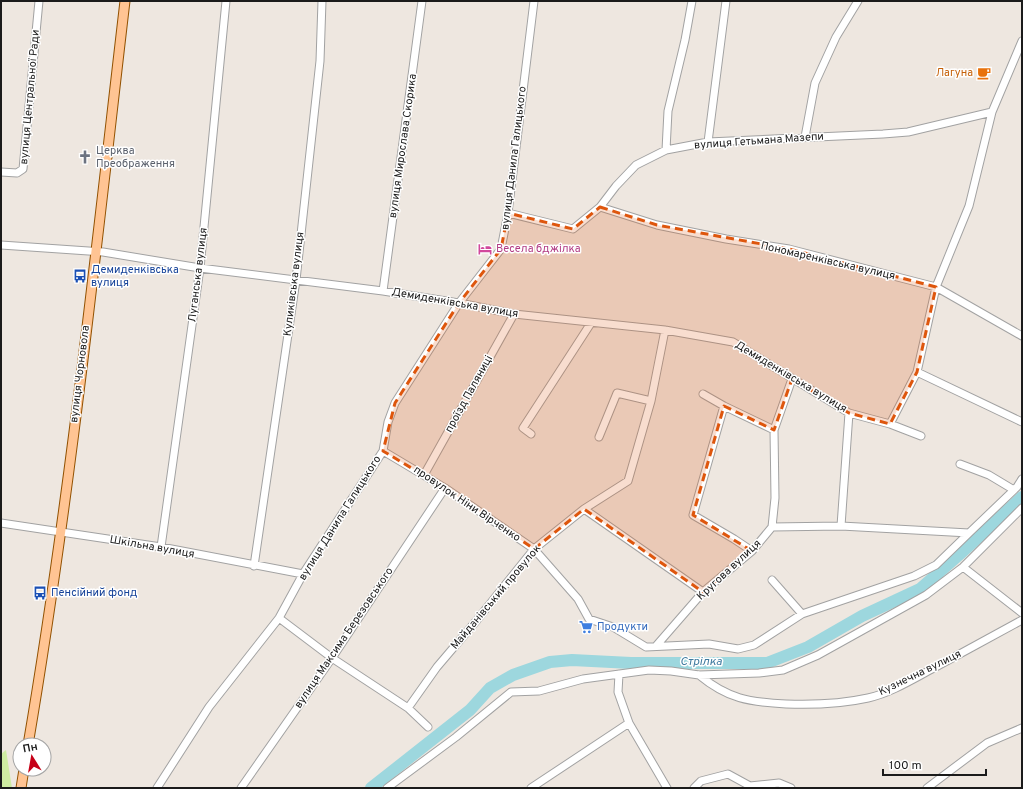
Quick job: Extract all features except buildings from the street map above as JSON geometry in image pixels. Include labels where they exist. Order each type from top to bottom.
[{"type":"main road","name":"вулиця Чорновола","points":[[29,737],[61,531],[125,1]]},
{"type":"main road","points":[[21,788],[23,777]]},
{"type":"street","name":"вулиця Центральної Ради","points":[[1,172],[17,173],[23,169],[39,1]]},
{"type":"street","name":"Луганська вулиця","points":[[161,547],[200,268],[226,1]]},
{"type":"street","name":"Куликівська вулиця","points":[[254,566],[296,280],[320,61],[322,1]]},
{"type":"street","name":"вулиця Мирослава Скорика","points":[[383,291],[422,1]]},
{"type":"street","name":"вулиця Данила Галицького","points":[[157,788],[209,707],[279,618],[303,574],[382,451],[388,422],[395,403],[459,303],[501,249],[508,213],[534,1]]},
{"type":"street","points":[[666,150],[668,111],[685,40],[692,1]]},
{"type":"street","points":[[708,142],[726,1]]},
{"type":"street","points":[[804,137],[815,83],[836,37],[858,1]]},
{"type":"street","points":[[890,424],[917,372],[936,287],[970,206],[992,112],[1022,42]]},
{"type":"street","name":"вулиця Гетьмана Мазепи","points":[[508,213],[573,229],[600,206],[636,165],[666,150],[708,142],[908,132],[992,112]]},
{"type":"street","name":"Пономаренківська вулиця","points":[[600,206],[656,225],[726,239],[790,249],[936,287],[1022,336]]},
{"type":"street","name":"Демиденківська вулиця","points":[[1,245],[96,251],[200,268],[383,291],[459,303],[514,314],[665,330],[734,342],[792,379],[849,412],[890,424],[921,436]]},
{"type":"street","name":"проїзд Паляниці","points":[[424,475],[514,314]]},
{"type":"street","points":[[531,434],[523,428],[591,323]]},
{"type":"street","name":"Майданівський провулок","points":[[408,708],[437,667],[534,549],[584,509],[628,481],[651,401],[665,330]]},
{"type":"street","points":[[917,372],[1022,422]]},
{"type":"street","points":[[792,379],[774,430],[775,498],[772,527],[841,526],[969,533]]},
{"type":"street","points":[[599,437],[617,393],[651,401]]},
{"type":"street","points":[[703,394],[724,406],[774,430]]},
{"type":"street","points":[[724,406],[693,515],[752,551]]},
{"type":"street","points":[[841,526],[849,412]]},
{"type":"street","name":"провулок Ніни Вірченко","points":[[382,451],[445,488],[534,549],[578,599],[589,619],[613,627],[646,647],[656,646]]},
{"type":"street","points":[[960,464],[989,475],[1014,490]]},
{"type":"street","points":[[656,646],[709,644],[738,649],[754,645],[802,614],[914,576],[936,565],[1014,490],[1022,479]]},
{"type":"street","name":"вулиця Максима Березовського","points":[[241,788],[332,658],[445,488]]},
{"type":"street","points":[[387,788],[456,737],[511,692],[539,691],[583,679],[649,670],[699,675],[759,673],[783,670],[818,655],[926,594],[963,567],[1022,508]]},
{"type":"street","points":[[584,509],[703,592]]},
{"type":"street","name":"Шкільна вулиця","points":[[1,523],[161,547],[254,566],[303,574]]},
{"type":"street","name":"Кругова вулиця","points":[[656,646],[703,592],[752,551],[772,527]]},
{"type":"street","points":[[963,567],[1022,613]]},
{"type":"street","points":[[772,580],[802,614]]},
{"type":"street","points":[[279,618],[332,658],[408,708],[428,727]]},
{"type":"street","name":"Кузнечна вулиця","points":[[699,675],[710,684],[731,696],[746,701],[802,704],[840,702],[869,698],[900,685],[1022,620]]},
{"type":"street","points":[[619,674],[618,692],[629,723],[667,788]]},
{"type":"street","points":[[531,788],[629,723]]},
{"type":"street","points":[[927,788],[986,743],[1022,728]]},
{"type":"street","points":[[694,788],[701,782],[728,774],[750,786],[779,782],[791,788]]},
{"type":"highlighted area","points":[[600,207],[657,225],[789,249],[936,287],[917,372],[890,424],[849,413],[792,379],[774,430],[724,406],[693,515],[752,551],[703,592],[584,509],[534,549],[445,488],[383,451],[395,403],[459,303],[501,249],[508,213],[573,229]]},
{"type":"green space","points":[[6,750],[12,788],[1,788],[1,754]]},
{"type":"waterway","name":"Стрілка","points":[[371,788],[470,710],[490,688],[513,675],[550,662],[572,660],[631,663],[767,663],[808,647],[862,616],[920,589],[1022,497]]},
{"type":"place","name":"Лагуна","points":[[984,73]]},
{"type":"place","name":"Церква Преображення","points":[[85,157]]},
{"type":"place","name":"Весела бджілка","points":[[485,249]]},
{"type":"place","name":"Демиденківська вулиця","points":[[80,276]]},
{"type":"place","name":"Пенсійний фонд","points":[[40,593]]},
{"type":"place","name":"Продукти","points":[[586,627]]}]
